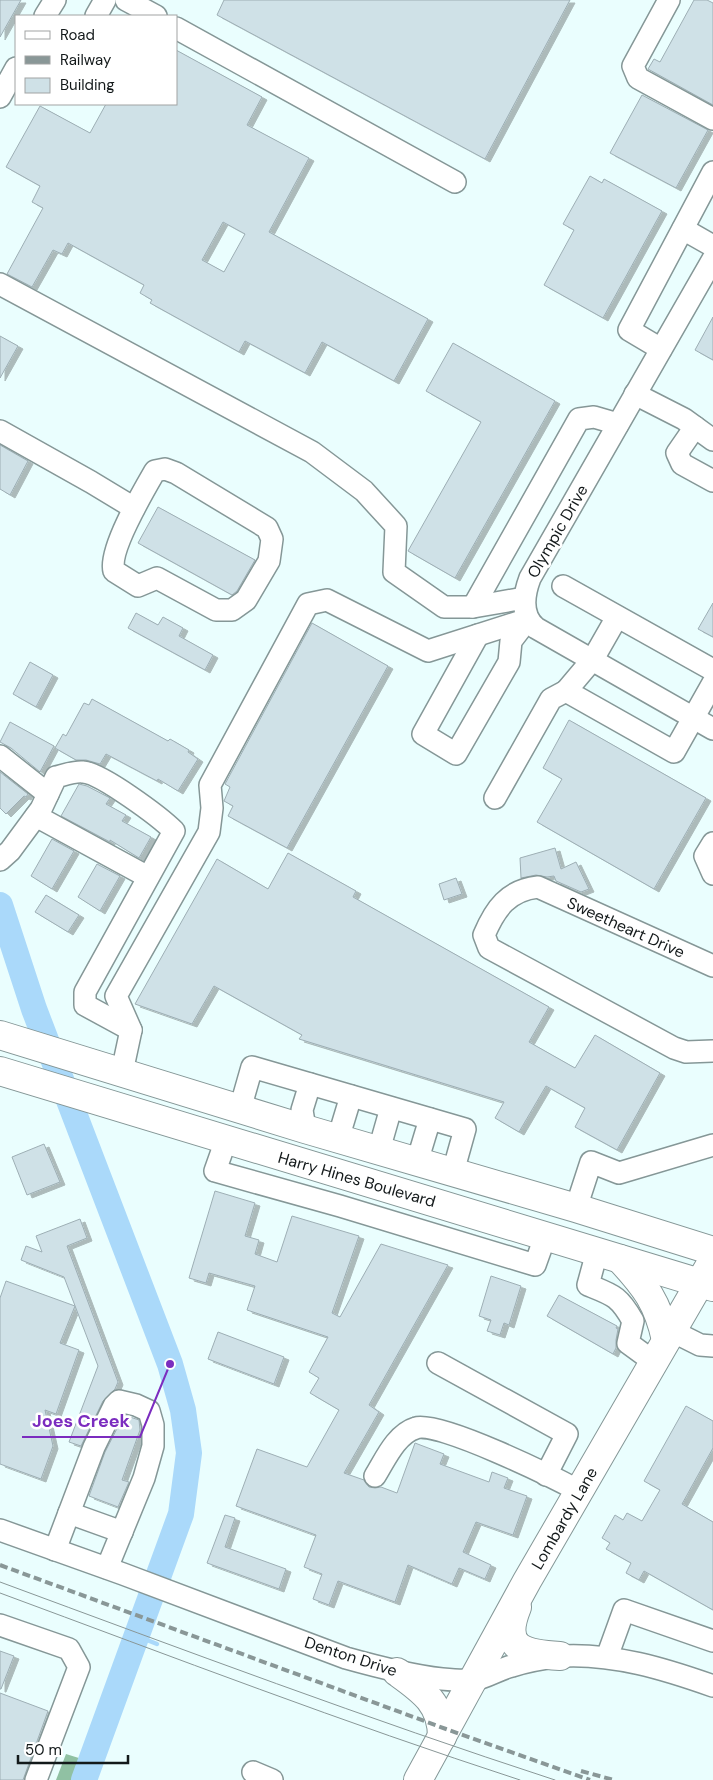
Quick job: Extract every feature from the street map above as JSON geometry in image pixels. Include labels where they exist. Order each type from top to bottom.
[{"type":"main road","name":"Harry Hines Boulevard","points":[[2,1035],[305,1129],[576,1208],[713,1251]]},
{"type":"main road","points":[[113,1105],[122,1072]]},
{"type":"main road","name":"Harry Hines Boulevard","points":[[10,1074],[706,1285]]},
{"type":"main road","points":[[295,1161],[305,1129]]},
{"type":"main road","points":[[609,1256],[636,1276],[652,1297],[658,1311],[664,1344]]},
{"type":"main road","name":"Lombardy Lane","points":[[418,1780],[527,1581],[664,1344],[706,1285],[713,1259]]},
{"type":"main road","points":[[527,1581],[514,1615],[511,1634],[514,1642],[522,1650],[534,1654],[560,1656]]},
{"type":"main road","points":[[397,1672],[419,1687],[430,1698],[442,1725],[442,1737]]},
{"type":"street","points":[[47,15],[55,0]]},
{"type":"street","points":[[97,15],[106,0]]},
{"type":"street","points":[[126,0],[154,15]]},
{"type":"street","points":[[670,0],[632,66],[638,78],[713,118]]},
{"type":"street","points":[[178,29],[455,182]]},
{"type":"street","points":[[0,98],[15,75]]},
{"type":"street","points":[[661,349],[629,330],[713,172]]},
{"type":"street","points":[[683,229],[713,246]]},
{"type":"street","name":"Olympic Drive","points":[[528,619],[524,607],[524,598],[530,578],[713,259]]},
{"type":"street","points":[[0,284],[312,452],[364,491],[396,526],[394,572],[444,607],[473,607],[524,598]]},
{"type":"street","points":[[635,394],[684,419],[713,440]]},
{"type":"street","points":[[473,607],[579,418],[594,417],[618,424]]},
{"type":"street","points":[[695,427],[677,453],[682,464],[713,481]]},
{"type":"street","points":[[0,431],[134,508]]},
{"type":"street","points":[[165,469],[176,473],[267,528],[272,539],[269,561],[246,600],[232,610],[216,610],[157,578],[138,586],[114,571],[112,565],[134,508],[155,471],[165,469]]},
{"type":"street","points":[[563,586],[713,670]]},
{"type":"street","points":[[122,1072],[131,1030],[116,996],[209,832],[212,808],[210,785],[308,604],[327,600],[428,651],[528,619]]},
{"type":"street","points":[[495,798],[552,699],[566,691],[593,659],[617,617]]},
{"type":"street","points":[[478,635],[423,734],[456,754],[509,662],[511,641],[528,619]]},
{"type":"street","points":[[528,619],[536,628],[713,729]]},
{"type":"street","points":[[566,691],[674,752],[713,683]]},
{"type":"street","points":[[0,756],[48,794]]},
{"type":"street","points":[[5,856],[36,816],[56,777],[83,772],[102,780],[158,816],[174,831],[85,992],[85,1005],[131,1030]]},
{"type":"street","points":[[36,816],[148,877]]},
{"type":"street","points":[[713,843],[705,856],[713,874]]},
{"type":"street","name":"Sweetheart Drive","points":[[713,966],[538,887],[525,888],[502,903],[491,918],[484,935],[489,948],[674,1048],[686,1052],[713,1051]]},
{"type":"street","points":[[240,1109],[252,1067],[465,1129],[453,1172]]},
{"type":"street","points":[[305,1129],[302,1110],[310,1084]]},
{"type":"street","points":[[338,1139],[351,1096]]},
{"type":"street","points":[[379,1150],[391,1108]]},
{"type":"street","points":[[417,1162],[430,1119]]},
{"type":"street","points":[[226,1140],[215,1172],[340,1206],[535,1265],[545,1236]]},
{"type":"street","points":[[576,1208],[591,1162],[619,1174],[713,1145]]},
{"type":"street","points":[[287,1191],[295,1161]]},
{"type":"street","points":[[340,1206],[348,1177]]},
{"type":"street","points":[[402,1225],[411,1195]]},
{"type":"street","points":[[452,1240],[462,1210]]},
{"type":"street","points":[[496,1253],[504,1224]]},
{"type":"street","points":[[609,1256],[588,1285],[614,1295],[624,1304],[633,1321],[628,1343],[713,1346]]},
{"type":"street","points":[[438,1363],[567,1434],[546,1475]]},
{"type":"street","points":[[55,1550],[94,1447],[114,1406],[119,1401],[136,1405],[149,1411],[153,1425],[153,1446],[144,1478],[122,1532],[115,1571]]},
{"type":"street","points":[[375,1476],[400,1437],[417,1427],[430,1427],[471,1440],[579,1491]]},
{"type":"street","points":[[69,1513],[122,1532]]},
{"type":"street","name":"Denton Drive","points":[[0,1530],[346,1658],[397,1672],[455,1680],[474,1680],[512,1666],[560,1656],[607,1657],[687,1677],[713,1686]]},
{"type":"street","points":[[607,1657],[624,1610],[713,1641]]},
{"type":"street","points":[[0,1625],[69,1649],[79,1667],[36,1780]]},
{"type":"green space","points":[[66,1754],[82,1759],[73,1780],[56,1780]]},
{"type":"building","points":[[0,0],[21,0],[0,37]]},
{"type":"building","points":[[224,0],[570,0],[485,159],[217,15]]},
{"type":"building","points":[[694,0],[707,0],[713,3],[713,105],[648,69],[654,59],[660,62]]},
{"type":"building","points":[[178,51],[262,97],[247,125],[309,158],[269,232],[428,319],[394,381],[322,342],[305,373],[245,341],[239,352],[150,303],[152,300],[140,293],[144,285],[68,243],[62,254],[53,250],[32,287],[7,274],[43,208],[32,202],[40,186],[6,167],[40,106],[90,133],[105,105],[178,105]],"holes":[[[223,222],[245,234],[224,272],[202,260]]]},
{"type":"building","points":[[642,95],[708,130],[676,188],[610,153]]},
{"type":"building","points":[[590,176],[602,183],[604,179],[662,211],[603,318],[544,285],[574,230],[563,224]]},
{"type":"building","points":[[713,317],[713,360],[695,350]]},
{"type":"building","points":[[0,336],[18,346],[0,378]]},
{"type":"building","points":[[453,343],[555,401],[455,578],[408,551],[481,422],[426,391]]},
{"type":"building","points":[[0,445],[28,461],[10,495],[0,489]]},
{"type":"building","points":[[158,507],[255,560],[237,591],[232,595],[138,543]]},
{"type":"building","points":[[713,603],[713,637],[698,629]]},
{"type":"building","points":[[136,613],[158,625],[163,617],[183,628],[179,636],[213,655],[205,670],[128,628]]},
{"type":"building","points":[[312,623],[388,666],[287,848],[228,816],[233,806],[224,801],[230,787],[225,784]]},
{"type":"building","points":[[30,662],[53,675],[36,707],[13,694]]},
{"type":"building","points":[[92,699],[168,741],[170,739],[189,750],[188,752],[198,759],[178,791],[158,779],[157,781],[106,754],[100,764],[86,760],[76,760],[55,748],[63,734],[66,736],[84,703],[89,705]]},
{"type":"building","points":[[569,720],[706,798],[654,889],[537,822],[562,779],[543,768]]},
{"type":"building","points":[[10,722],[54,746],[40,772],[11,748],[0,742]]},
{"type":"building","points":[[0,772],[28,794],[6,814],[0,808]]},
{"type":"building","points":[[79,784],[110,798],[106,804],[126,815],[122,821],[151,837],[139,858],[110,840],[110,842],[61,816]]},
{"type":"building","points":[[52,839],[74,851],[52,889],[31,876]]},
{"type":"building","points":[[555,848],[561,869],[576,862],[589,889],[581,892],[556,881],[554,876],[536,875],[521,878],[520,858]]},
{"type":"building","points":[[288,853],[356,891],[353,897],[549,1007],[529,1042],[575,1068],[595,1035],[660,1073],[617,1150],[575,1127],[585,1108],[546,1086],[519,1132],[495,1118],[504,1102],[299,1039],[302,1035],[214,986],[192,1024],[135,1004],[217,859],[268,889]]},
{"type":"building","points":[[97,864],[120,876],[100,911],[78,897]]},
{"type":"building","points":[[456,878],[462,894],[444,900],[439,884]]},
{"type":"building","points":[[46,895],[79,915],[68,932],[35,912]]},
{"type":"building","points":[[44,1144],[60,1182],[27,1195],[12,1157]]},
{"type":"building","points":[[215,1191],[255,1203],[245,1236],[259,1240],[255,1254],[277,1262],[292,1216],[359,1236],[332,1313],[340,1317],[381,1244],[448,1265],[369,1405],[379,1412],[344,1473],[364,1480],[369,1487],[381,1487],[397,1493],[415,1443],[444,1454],[440,1464],[489,1482],[492,1472],[508,1478],[504,1488],[527,1496],[513,1535],[476,1522],[463,1552],[491,1565],[485,1579],[459,1568],[452,1584],[408,1565],[395,1602],[338,1581],[329,1605],[313,1599],[322,1574],[304,1567],[316,1535],[236,1506],[257,1449],[307,1467],[339,1410],[310,1393],[319,1378],[309,1372],[328,1337],[247,1310],[255,1286],[209,1273],[206,1283],[189,1278]]},
{"type":"building","points":[[80,1219],[87,1238],[67,1246],[118,1382],[115,1389],[103,1401],[81,1446],[69,1442],[98,1366],[64,1277],[21,1260],[26,1246],[42,1252],[36,1236]]},
{"type":"building","points":[[491,1276],[521,1286],[509,1325],[504,1323],[500,1335],[487,1331],[491,1320],[479,1316]]},
{"type":"building","points":[[6,1281],[75,1306],[60,1343],[79,1350],[56,1414],[45,1410],[53,1446],[41,1479],[0,1464],[0,1298]]},
{"type":"building","points":[[559,1295],[617,1326],[616,1348],[613,1354],[547,1316]]},
{"type":"building","points":[[218,1332],[284,1357],[274,1384],[208,1359]]},
{"type":"building","points":[[686,1406],[713,1421],[713,1448],[682,1504],[713,1522],[713,1610],[644,1571],[639,1580],[626,1573],[631,1563],[606,1549],[610,1543],[602,1538],[615,1515],[623,1520],[627,1513],[642,1521],[660,1490],[644,1481]]},
{"type":"building","points":[[124,1415],[139,1420],[140,1430],[122,1480],[129,1482],[118,1507],[89,1496],[105,1452]]},
{"type":"building","points":[[225,1515],[235,1518],[225,1547],[286,1569],[279,1589],[207,1563]]},
{"type":"building","points":[[0,1651],[14,1656],[1,1689],[0,1689]]},
{"type":"building","points":[[0,1693],[48,1711],[23,1780],[0,1780]]},
{"type":"waterway","points":[[0,905],[34,1009],[170,1364],[183,1410],[189,1453],[181,1514],[84,1780]]},
{"type":"waterway","points":[[137,1636],[157,1644]]},
{"type":"tram line","points":[[0,1582],[346,1708],[555,1780]]},
{"type":"tram line","points":[[0,1593],[324,1713],[520,1780]]},
{"type":"railway","points":[[0,1565],[590,1780]]},
{"type":"railway","points":[[581,1771],[614,1780]]},
{"type":"place","name":"Joes Creek","points":[[170,1364]]}]
